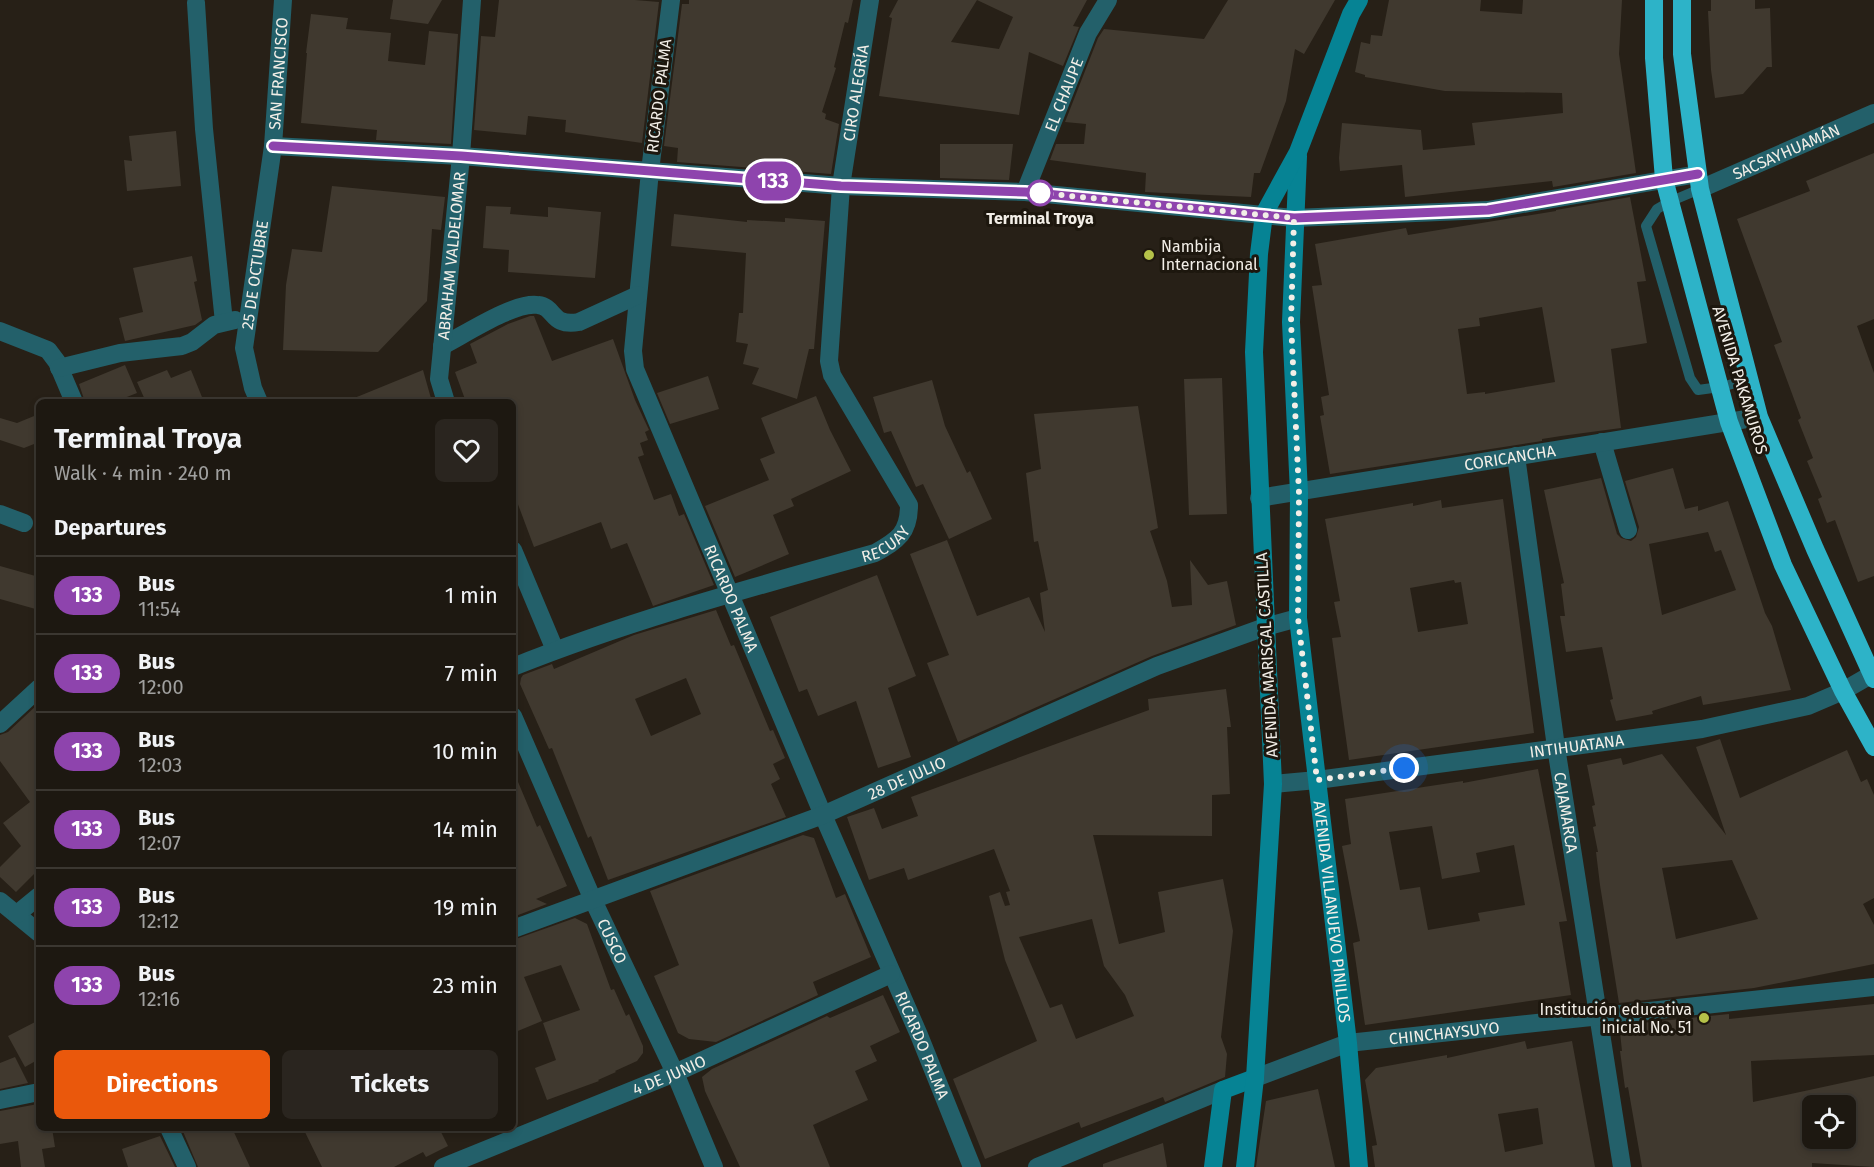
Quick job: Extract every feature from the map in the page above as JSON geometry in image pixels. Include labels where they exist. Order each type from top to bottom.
[{"type":"highway","name":"AVENIDA PAKAMUROS","points":[[1654,0],[1654,58],[1664,179],[1729,422],[1782,565],[1843,691],[1874,747]]},
{"type":"highway","name":"AVENIDA PAKAMUROS","points":[[1682,0],[1682,54],[1699,181],[1759,417],[1873,676]]},
{"type":"street","name":"SAN FRANCISCO","points":[[273,146],[282,0]]},
{"type":"street","name":"ABRAHAM VALDELOMAR","points":[[445,399],[439,379],[461,156],[471,0]]},
{"type":"street","name":"RICARDO PALMA","points":[[671,0],[650,171],[633,351],[635,369],[823,815],[919,1035],[972,1167]]},
{"type":"street","name":"CIRO ALEGRÍA","points":[[841,186],[870,0]]},
{"type":"street","name":"EL CHAUPE","points":[[1025,192],[1088,33],[1108,0]]},
{"type":"street","points":[[1298,152],[1351,14],[1359,0]]},
{"type":"street","points":[[196,3],[204,129],[224,322]]},
{"type":"street","name":"SACSAYHUAMÁN","points":[[273,146],[461,156],[841,186],[1025,192],[1294,218],[1488,210],[1664,179],[1699,181],[1874,113]]},
{"type":"street","name":"25 DE OCTUBRE","points":[[258,399],[244,348],[273,146]]},
{"type":"street","name":"AVENIDA MARISCAL CASTILLA","points":[[1245,1167],[1255,1078],[1273,784],[1254,352],[1259,254],[1264,214],[1298,152]]},
{"type":"street","name":"AVENIDA VILLANUEVO PINILLOS","points":[[1298,152],[1291,322],[1299,493],[1298,618],[1348,1043],[1359,1167]]},
{"type":"street","name":"RECUAY","points":[[516,666],[555,650],[729,594],[875,553],[893,543],[903,531],[909,520],[909,506],[832,375],[829,361],[841,186]]},
{"type":"street","points":[[442,346],[515,308],[539,305],[557,320],[568,324],[579,322],[638,295]]},
{"type":"street","points":[[59,368],[120,353],[182,346],[192,342],[214,326],[248,318]]},
{"type":"street","points":[[0,331],[48,350],[73,399]]},
{"type":"street","name":"CORICANCHA","points":[[1260,498],[1759,417]]},
{"type":"street","points":[[1602,442],[1628,530]]},
{"type":"street","name":"CAJAMARCA","points":[[1516,456],[1556,747],[1622,1167]]},
{"type":"street","points":[[0,514],[24,523]]},
{"type":"street","points":[[516,557],[555,650]]},
{"type":"street","name":"28 DE JULIO","points":[[516,928],[823,815],[1157,666],[1265,627],[1298,618]]},
{"type":"street","name":"INTIHUATANA","points":[[1273,784],[1702,729],[1808,706],[1873,676]]},
{"type":"street","points":[[0,724],[36,691]]},
{"type":"street","name":"CUSCO","points":[[516,723],[592,900],[675,1072],[714,1167]]},
{"type":"street","points":[[17,914],[36,898]]},
{"type":"street","points":[[0,902],[36,930]]},
{"type":"street","name":"4 DE JUNIO","points":[[443,1167],[675,1072],[891,974]]},
{"type":"street","name":"CHINCHAYSUYO","points":[[1037,1167],[1222,1090],[1348,1043],[1874,987]]},
{"type":"street","points":[[1212,1167],[1222,1090]]},
{"type":"street","points":[[0,1100],[36,1093]]},
{"type":"street","points":[[170,1131],[187,1167]]},
{"type":"lane","points":[[1699,181],[1657,209],[1646,226],[1690,378],[1698,390],[1749,380]]},
{"type":"building","points":[[393,0],[442,0],[428,24],[390,19]]},
{"type":"building","points":[[499,0],[659,2],[642,143],[565,132],[566,120],[528,116],[526,135],[474,130],[481,36],[495,37]]},
{"type":"building","points":[[689,0],[853,0],[848,23],[845,22],[834,67],[836,68],[822,112],[826,114],[825,119],[839,124],[831,174],[677,162],[678,148],[664,146],[682,4],[689,4]]},
{"type":"building","points":[[898,0],[977,0],[1087,0],[1073,26],[1079,27],[1063,66],[1029,52],[1019,115],[879,96],[892,18],[889,17]],"holes":[[[977,0],[1013,17],[999,49],[951,42]]]},
{"type":"building","points":[[1228,0],[1335,0],[1304,54],[1295,49],[1286,101],[1260,173],[1254,173],[1251,197],[1145,192],[1146,173],[1050,160],[1056,144],[1084,144],[1086,124],[1065,122],[1098,38],[1104,29],[1204,39]]},
{"type":"building","points":[[1389,0],[1481,0],[1480,11],[1522,14],[1523,0],[1622,0],[1619,54],[1636,173],[1553,187],[1552,181],[1405,197],[1402,165],[1340,171],[1342,123],[1421,130],[1423,150],[1475,145],[1472,123],[1563,113],[1562,93],[1445,91],[1365,77],[1355,72],[1361,42],[1370,44],[1371,35],[1382,36]]},
{"type":"building","points":[[1711,0],[1755,0],[1755,9],[1770,8],[1772,67],[1767,67],[1743,94],[1715,98],[1708,11],[1711,11]]},
{"type":"building","points":[[311,14],[348,18],[346,29],[391,33],[388,61],[425,65],[429,31],[458,34],[451,144],[376,140],[377,130],[301,123]]},
{"type":"building","points":[[176,131],[181,186],[127,191],[124,160],[132,161],[129,136]]},
{"type":"building","points":[[940,144],[1013,144],[1009,180],[940,178]]},
{"type":"building","points":[[1874,153],[1874,319],[1857,326],[1874,373],[1874,576],[1858,582],[1835,520],[1827,523],[1818,499],[1822,497],[1807,461],[1813,458],[1774,345],[1782,342],[1737,219],[1810,191],[1806,181]]},
{"type":"building","points":[[332,186],[445,197],[441,230],[432,229],[427,301],[378,352],[283,350],[286,285],[292,249],[322,252]]},
{"type":"building","points":[[1630,197],[1646,281],[1637,282],[1647,343],[1611,349],[1621,428],[1330,474],[1320,416],[1324,415],[1321,397],[1329,395],[1312,286],[1322,285],[1315,244],[1406,228],[1408,235]],"holes":[[[1542,307],[1555,382],[1485,394],[1485,392],[1467,394],[1458,329],[1480,326],[1479,318]]]},
{"type":"building","points":[[486,206],[511,207],[510,214],[548,217],[548,207],[601,212],[595,278],[508,272],[509,250],[483,248]]},
{"type":"building","points":[[674,214],[747,222],[747,220],[785,222],[785,218],[825,221],[814,349],[809,349],[797,399],[752,384],[759,368],[743,364],[748,344],[736,342],[739,313],[743,313],[746,253],[671,246]]},
{"type":"building","points":[[192,256],[197,281],[194,282],[202,320],[195,325],[125,341],[119,318],[143,312],[133,268]]},
{"type":"building","points":[[534,316],[552,361],[613,339],[635,400],[649,430],[645,432],[648,440],[640,443],[644,455],[638,457],[654,500],[671,494],[679,516],[684,514],[714,585],[653,606],[627,543],[611,549],[601,522],[534,547],[516,499],[516,399],[465,399],[455,372],[477,363],[470,344],[508,324]]},
{"type":"building","points":[[125,365],[137,393],[122,399],[84,399],[79,384]]},
{"type":"building","points":[[167,370],[171,378],[191,370],[203,399],[145,399],[137,382]]},
{"type":"building","points":[[423,370],[431,399],[352,399]]},
{"type":"building","points":[[708,376],[719,409],[670,424],[657,393]]},
{"type":"building","points":[[1222,378],[1227,514],[1189,515],[1184,379]]},
{"type":"building","points":[[932,380],[945,426],[967,473],[970,471],[992,519],[949,539],[923,484],[916,487],[891,431],[884,433],[873,397]]},
{"type":"building","points":[[816,396],[851,471],[791,499],[794,506],[773,515],[789,554],[735,577],[705,506],[769,480],[760,459],[775,453],[761,418]]},
{"type":"building","points":[[1138,406],[1158,528],[1150,531],[1167,581],[1172,607],[1192,605],[1190,560],[1208,585],[1227,581],[1236,625],[1152,656],[958,742],[927,663],[949,655],[910,554],[947,540],[977,616],[1029,597],[1045,632],[1040,593],[1048,590],[1038,541],[1034,542],[1026,473],[1041,469],[1034,414]]},
{"type":"building","points":[[36,415],[36,443],[24,448],[0,440],[0,418],[17,423]]},
{"type":"building","points":[[1673,468],[1685,509],[1698,506],[1698,511],[1728,501],[1765,613],[1772,626],[1791,690],[1703,705],[1701,696],[1652,711],[1653,714],[1616,721],[1610,700],[1613,699],[1602,647],[1566,652],[1560,616],[1565,616],[1561,584],[1564,583],[1544,490],[1601,478],[1617,534],[1631,541],[1636,537],[1639,527],[1625,481]],"holes":[[[1708,532],[1715,552],[1721,550],[1736,590],[1662,615],[1649,544]]]},
{"type":"building","points":[[1503,499],[1534,733],[1349,760],[1332,638],[1341,637],[1334,602],[1340,601],[1325,519],[1441,500],[1442,508]],"holes":[[[1454,580],[1455,583],[1461,582],[1468,624],[1418,632],[1410,588]]]},
{"type":"building","points":[[0,566],[36,576],[36,609],[0,599]]},
{"type":"building","points":[[877,575],[916,676],[888,688],[911,757],[878,768],[856,701],[818,716],[807,689],[799,692],[770,617]]},
{"type":"building","points":[[716,610],[731,646],[734,645],[770,731],[773,730],[785,758],[773,764],[780,779],[771,784],[786,817],[608,880],[591,836],[588,838],[552,748],[549,749],[520,684],[523,675],[552,664],[554,669],[634,635]],"holes":[[[686,678],[701,714],[651,736],[635,699]]]},
{"type":"building","points":[[1226,689],[1231,727],[1227,727],[1230,794],[1212,795],[1212,836],[1093,835],[1119,944],[1165,932],[1158,892],[1223,879],[1233,931],[1221,1037],[1227,1054],[1225,1077],[1165,1102],[1163,1097],[1081,1128],[1079,1122],[985,1159],[953,1079],[1037,1041],[1005,960],[989,896],[1000,892],[1005,906],[1010,905],[1006,892],[1010,891],[994,849],[908,880],[904,868],[869,880],[847,817],[874,808],[882,829],[918,816],[911,797],[1149,710],[1148,699]],"holes":[[[1092,919],[1104,966],[1125,995],[1134,1016],[1076,1039],[1062,1004],[1050,1008],[1019,937]]]},
{"type":"building","points":[[36,706],[36,872],[16,892],[0,877],[0,867],[21,846],[3,823],[30,802],[0,761],[0,735],[8,732]]},
{"type":"building","points":[[1720,739],[1740,798],[1847,750],[1861,782],[1867,779],[1874,795],[1874,898],[1863,904],[1874,925],[1874,964],[1754,988],[1619,1003],[1600,885],[1596,852],[1598,852],[1593,827],[1596,826],[1592,806],[1595,805],[1587,765],[1621,758],[1623,765],[1662,754],[1726,835],[1696,747]],"holes":[[[1732,860],[1758,919],[1676,939],[1662,868]]]},
{"type":"building","points":[[1538,769],[1567,921],[1559,922],[1571,995],[1365,1025],[1353,943],[1360,941],[1342,846],[1351,844],[1345,799],[1463,781],[1463,783]],"holes":[[[1432,826],[1442,879],[1480,872],[1476,853],[1514,845],[1525,905],[1478,913],[1480,921],[1428,930],[1420,887],[1400,890],[1389,832]]]},
{"type":"building","points":[[516,777],[537,827],[540,825],[567,886],[536,899],[547,904],[516,916]]},
{"type":"building","points":[[803,835],[814,838],[836,898],[845,894],[871,957],[813,982],[818,995],[716,1042],[689,1039],[678,1033],[654,976],[679,965],[650,891]]},
{"type":"building","points":[[575,918],[587,924],[611,990],[614,989],[626,1016],[629,1014],[643,1046],[643,1053],[637,1061],[599,1081],[547,1100],[535,1068],[556,1060],[543,1023],[580,1010],[561,965],[524,977],[542,1021],[516,1032],[516,939]]},
{"type":"building","points":[[883,995],[900,1032],[870,1046],[877,1061],[855,1071],[868,1100],[813,1125],[830,1167],[740,1167],[705,1091],[702,1077],[712,1069],[827,1016],[830,1018]]},
{"type":"building","points":[[1874,1004],[1874,1055],[1751,1061],[1753,1102],[1874,1076],[1874,1167],[1812,1163],[1812,1167],[1642,1167],[1628,1087],[1625,1088],[1620,1051],[1622,1051],[1620,1032],[1623,1032],[1622,1025],[1729,1014],[1729,1019]]},
{"type":"building","points":[[36,1022],[36,1061],[25,1067],[8,1036]]},
{"type":"building","points":[[1525,1041],[1527,1049],[1572,1041],[1595,1167],[1375,1167],[1372,1146],[1377,1145],[1365,1080],[1376,1068],[1447,1055],[1447,1058]],"holes":[[[1538,1108],[1543,1144],[1505,1152],[1498,1114]]]},
{"type":"building","points":[[15,1057],[28,1083],[0,1089],[0,1063]]},
{"type":"building","points":[[1318,1089],[1335,1167],[1256,1167],[1266,1101]]},
{"type":"building","points":[[36,1104],[36,1131],[52,1131],[55,1147],[42,1149],[45,1167],[21,1167],[18,1141],[0,1144],[0,1111]]},
{"type":"building","points":[[183,1131],[233,1131],[250,1167],[198,1167]]},
{"type":"building","points":[[304,1131],[440,1131],[448,1146],[426,1157],[423,1152],[394,1167],[322,1167]]},
{"type":"building","points":[[160,1136],[175,1167],[128,1167],[122,1149]]},
{"type":"building","points":[[1163,1143],[1167,1167],[1103,1167],[1103,1164]]},
{"type":"bus line","name":"133","points":[[273,146],[461,156],[841,186],[1025,192],[1294,218],[1488,210],[1698,174]]},
{"type":"place","name":"Terminal Troya","points":[[1040,193]]},
{"type":"place","name":"Nambija Internacional","points":[[1149,255]]},
{"type":"place","name":"Institución educativa inicial No. 51","points":[[1704,1018]]},
{"type":"route","points":[[1040,193],[1294,218],[1291,322],[1299,493],[1298,618],[1317,780],[1404,768]]}]
